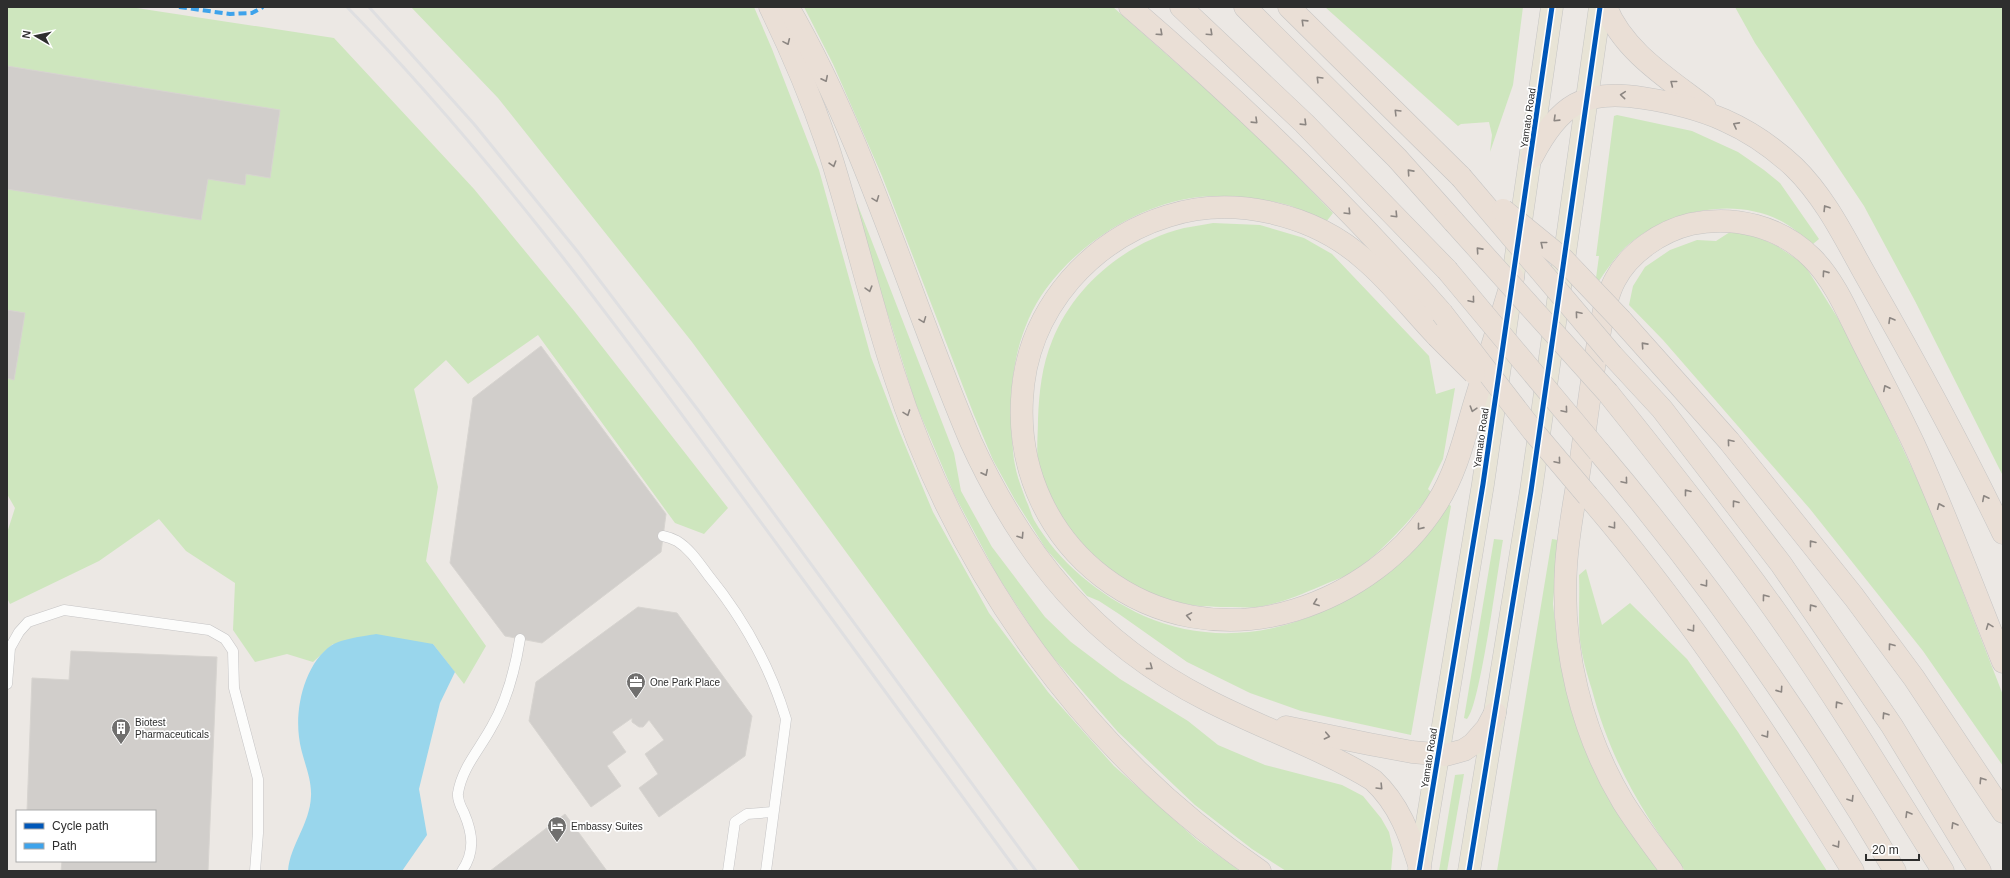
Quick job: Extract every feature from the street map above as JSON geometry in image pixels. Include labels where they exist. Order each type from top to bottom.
[{"type":"highway","points":[[770,7],[801,76],[827,145],[884,342],[904,405],[928,468],[973,557],[1020,631],[1066,693],[1099,731],[1168,799],[1230,850],[1260,871]]},
{"type":"highway","points":[[788,7],[826,80],[853,141],[971,442],[986,474],[1024,540],[1076,604],[1119,643],[1178,684],[1208,701],[1248,718],[1373,780],[1387,794],[1404,820],[1420,870]]},
{"type":"highway","points":[[1130,7],[1290,154],[1383,249],[1442,314],[1533,431],[1651,574],[1728,678],[1853,871]]},
{"type":"highway","points":[[1181,7],[1304,123],[1447,270],[1648,509],[1748,642],[1820,750],[1895,871]]},
{"type":"highway","points":[[1245,7],[1398,158],[1608,393],[1692,498],[1774,609],[1846,716],[1943,871]]},
{"type":"highway","points":[[1289,7],[1461,177],[1612,355],[1662,409],[1781,564],[1892,726],[1980,871]]},
{"type":"highway","points":[[1606,7],[1615,24],[1638,54],[1715,115]]},
{"type":"highway","points":[[1532,157],[1544,133],[1564,112],[1589,98],[1605,94],[1626,95],[1673,103],[1715,115],[1736,125],[1775,151],[1794,167],[1816,192],[1839,228],[1910,354],[2003,532]]},
{"type":"highway","points":[[1461,177],[1562,259],[1621,320],[1729,441],[1854,596],[1918,684],[2003,812]]},
{"type":"highway","points":[[1513,278],[1458,457],[1441,496],[1419,528],[1392,556],[1363,578],[1322,601],[1283,614],[1236,620],[1189,616],[1153,606],[1109,583],[1084,562],[1052,523],[1035,489],[1025,454],[1021,412],[1025,372],[1035,335],[1054,301],[1082,267],[1113,241],[1148,223],[1190,210],[1233,208],[1271,213],[1306,224],[1341,242],[1366,260],[1437,336],[1533,431]]},
{"type":"highway","points":[[1672,871],[1623,801],[1591,735],[1576,687],[1572,666],[1566,592],[1566,566],[1571,525],[1604,310],[1615,280],[1622,268],[1644,247],[1659,237],[1688,225],[1701,222],[1725,220],[1744,223],[1763,227],[1788,239],[1812,258],[1821,268],[1838,294],[1917,451],[1958,548],[2003,662]]},
{"type":"highway","points":[[1248,718],[1329,737],[1439,755],[1454,754],[1473,744],[1483,732],[1495,713]]},
{"type":"main road","name":"Yamato Road","points":[[1420,870],[1483,484],[1532,157],[1552,7]]},
{"type":"main road","points":[[1469,871],[1531,492],[1589,98],[1600,7]]},
{"type":"lane","points":[[663,536],[677,541],[691,552],[732,606],[760,652],[779,695],[786,720],[766,871]]},
{"type":"lane","points":[[7,684],[10,648],[19,632],[28,622],[64,610],[209,630],[225,639],[233,651],[234,688],[258,779],[258,833],[255,871]]},
{"type":"lane","points":[[462,871],[470,855],[472,839],[458,795],[462,777],[473,755],[491,729],[506,698],[520,639]]},
{"type":"lane","points":[[728,871],[735,822],[747,814],[773,812]]},
{"type":"green space","points":[[7,7],[130,7],[334,38],[474,189],[575,312],[728,508],[704,534],[675,523],[538,335],[468,384],[446,360],[414,389],[438,487],[426,561],[486,646],[464,684],[433,644],[333,644],[313,662],[287,654],[255,662],[233,630],[235,583],[186,551],[159,519],[99,561],[10,604],[7,598],[7,533],[15,508],[7,494]]},
{"type":"green space","points":[[411,7],[754,7],[819,170],[871,357],[900,433],[933,512],[989,613],[1048,692],[1114,766],[1197,840],[1240,871],[1080,871],[692,342],[498,98]]},
{"type":"green space","points":[[804,7],[1113,7],[1253,131],[1333,213],[1326,222],[1288,205],[1232,196],[1198,197],[1175,201],[1153,208],[1109,230],[1089,245],[1071,260],[1041,296],[1025,329],[1019,347],[1012,383],[1011,421],[1014,459],[1020,483],[1034,520],[1044,536],[1068,564],[1096,588],[1127,608],[1144,616],[1167,625],[1215,633],[1239,633],[1263,630],[1287,624],[1333,606],[1347,596],[1447,503],[1451,506],[1411,735],[1301,711],[1250,693],[1187,662],[1119,614],[1099,601],[1087,596],[1046,549],[1015,500],[993,460],[974,415],[882,176],[833,64]]},
{"type":"green space","points":[[1325,7],[1523,7],[1513,85],[1490,152],[1492,135],[1489,122],[1461,124],[1458,126]]},
{"type":"green space","points":[[1735,7],[2003,7],[2003,476],[1915,301],[1864,206],[1755,43]]},
{"type":"green space","points":[[1617,115],[1692,131],[1738,152],[1780,183],[1819,239],[1813,244],[1787,224],[1764,214],[1744,210],[1703,210],[1683,215],[1645,232],[1621,252],[1599,281],[1596,278],[1599,256],[1596,256],[1614,116]]},
{"type":"green space","points":[[857,203],[954,453],[961,491],[992,547],[1045,617],[1071,642],[1120,679],[1188,721],[1218,745],[1265,765],[1342,785],[1363,796],[1381,818],[1389,832],[1393,849],[1391,871],[1286,871],[1252,849],[1195,805],[1118,732],[1044,647],[997,575],[954,494],[915,402],[861,234],[853,206]]},
{"type":"green space","points":[[1213,223],[1260,225],[1304,238],[1332,254],[1429,356],[1436,394],[1455,388],[1443,459],[1428,489],[1432,493],[1404,526],[1371,558],[1348,575],[1289,599],[1257,607],[1209,607],[1186,604],[1162,598],[1139,588],[1117,575],[1097,559],[1064,521],[1051,500],[1041,477],[1038,463],[1038,409],[1043,369],[1052,341],[1074,302],[1088,284],[1105,269],[1123,255],[1142,244],[1184,228]]},
{"type":"green space","points":[[1730,232],[1755,236],[1777,246],[1804,264],[1839,320],[1878,395],[1929,505],[2003,695],[2003,766],[1923,651],[1810,509],[1663,340],[1629,305],[1633,286],[1645,267],[1670,250],[1697,240],[1716,241]]},
{"type":"green space","points":[[1494,539],[1503,540],[1483,664],[1472,709],[1467,719],[1464,718]]},
{"type":"green space","points":[[1552,539],[1558,540],[1553,604],[1558,648],[1570,706],[1588,754],[1658,871],[1497,871]]},
{"type":"green space","points":[[1586,569],[1602,625],[1630,603],[1687,659],[1738,732],[1827,871],[1685,871],[1642,807],[1618,763],[1600,716],[1585,665],[1580,640],[1579,575]]},
{"type":"green space","points":[[1464,774],[1447,871],[1439,871],[1455,775]]},
{"type":"water","points":[[376,634],[433,644],[455,672],[440,703],[419,789],[427,835],[402,871],[288,871],[292,852],[307,816],[311,796],[310,781],[300,744],[298,725],[304,686],[315,663],[332,645],[347,639]]},
{"type":"building","points":[[7,66],[280,110],[270,178],[246,174],[245,185],[208,179],[201,220],[7,189]]},
{"type":"building","points":[[7,310],[25,313],[14,380],[7,378]]},
{"type":"building","points":[[541,346],[666,514],[661,552],[542,643],[505,636],[450,563],[473,398]]},
{"type":"building","name":"One Park Place","points":[[638,607],[677,613],[752,716],[745,756],[659,817],[639,788],[658,774],[645,754],[664,740],[649,720],[643,727],[639,727],[632,722],[632,718],[612,732],[626,752],[607,766],[621,786],[591,807],[529,721],[536,682]]},
{"type":"building","name":"Biotest Pharmaceuticals","points":[[71,651],[217,657],[208,871],[61,871],[62,862],[156,862],[156,810],[27,810],[32,678],[69,680]]},
{"type":"building","name":"Embassy Suites","points":[[565,814],[607,871],[490,871]]},
{"type":"railway","points":[[347,7],[447,116],[588,289],[633,348],[1017,871]]},
{"type":"railway","points":[[369,7],[474,124],[578,252],[698,410],[1036,871]]},
{"type":"marked path","points":[[179,7],[230,14],[252,13],[263,7]]},
{"type":"cycle path","points":[[1419,871],[1483,484],[1552,7]]},
{"type":"cycle path","points":[[1469,871],[1531,491],[1600,7]]},
{"type":"place","name":"One Park Place","points":[[636,699]]},
{"type":"place","name":"Biotest Pharmaceuticals","points":[[121,745]]},
{"type":"place","name":"Embassy Suites","points":[[557,843]]}]
